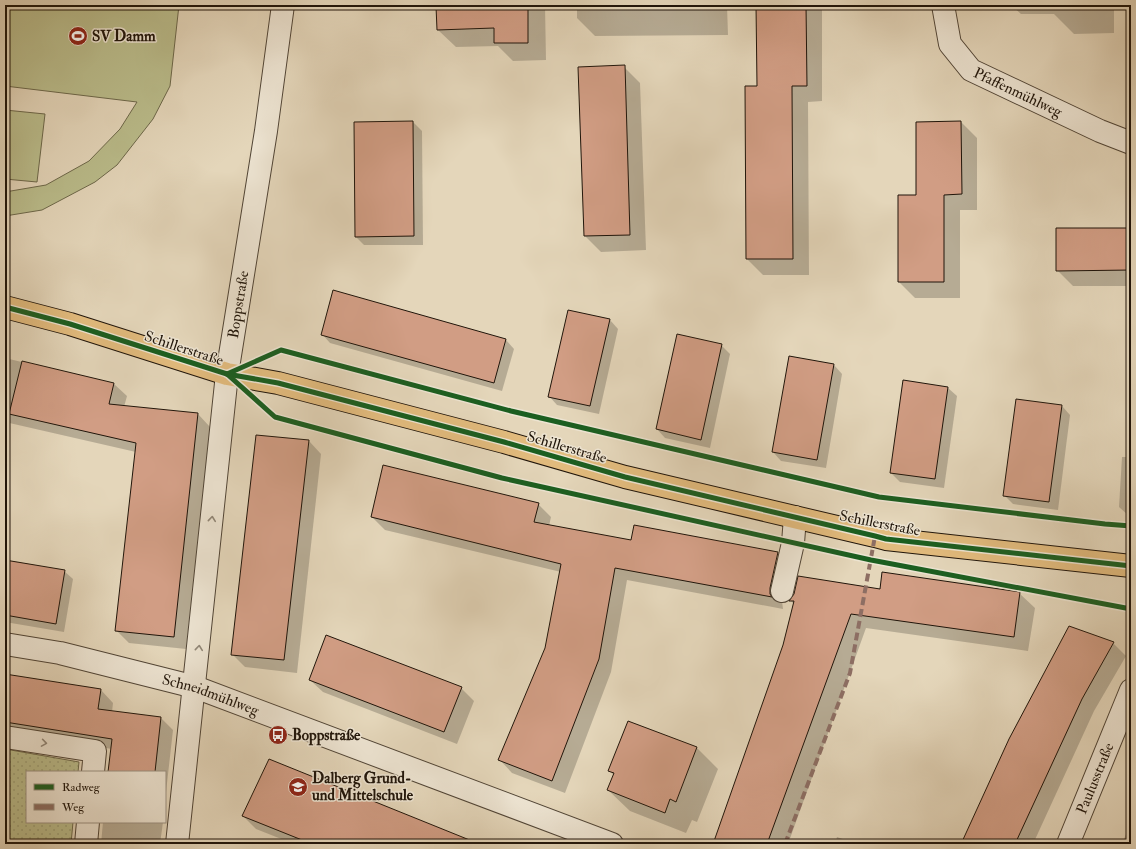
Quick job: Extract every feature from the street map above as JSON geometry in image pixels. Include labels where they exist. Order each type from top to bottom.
[{"type":"main road","name":"Schillerstraße","points":[[5,307],[70,324],[227,374],[278,383],[504,442],[625,477],[886,539],[1131,566]]},
{"type":"street","name":"Boppstraße","points":[[178,844],[227,374],[266,131],[283,5]]},
{"type":"street","name":"Pfaffenmühlweg","points":[[943,5],[950,44],[971,70],[1100,131],[1131,143]]},
{"type":"street","points":[[782,591],[793,543],[795,517]]},
{"type":"street","name":"Schneidmühlweg","points":[[5,644],[60,653],[195,687],[612,844]]},
{"type":"street","name":"Paulusstraße","points":[[1068,844],[1131,690]]},
{"type":"street","points":[[5,737],[95,751],[93,771]]},
{"type":"street","points":[[86,844],[88,823]]},
{"type":"green space","name":"SV Damm","points":[[5,5],[179,5],[170,86],[153,119],[117,165],[95,182],[42,210],[5,216],[5,192],[46,185],[89,161],[120,129],[137,102],[5,86]]},
{"type":"green space","points":[[5,110],[45,114],[37,182],[5,179]]},
{"type":"green space","points":[[5,749],[79,762],[78,771],[26,771],[26,823],[73,823],[71,844],[5,844]]},
{"type":"building","points":[[528,5],[528,43],[494,43],[494,28],[437,30],[436,6]]},
{"type":"building","points":[[756,5],[806,5],[807,86],[792,86],[793,259],[746,259],[745,86],[757,86]]},
{"type":"building","points":[[625,65],[630,235],[584,236],[578,67]]},
{"type":"building","points":[[413,121],[414,236],[355,237],[354,122]]},
{"type":"building","points":[[961,121],[962,194],[944,195],[944,282],[898,282],[898,195],[916,195],[916,122]]},
{"type":"building","points":[[1056,228],[1131,228],[1131,270],[1056,271]]},
{"type":"building","points":[[333,290],[506,339],[494,383],[321,335]]},
{"type":"building","points":[[568,310],[610,319],[590,406],[548,397]]},
{"type":"building","points":[[677,334],[722,344],[701,440],[656,429]]},
{"type":"building","points":[[789,356],[834,364],[817,460],[772,452]]},
{"type":"building","points":[[22,361],[114,383],[109,404],[198,413],[174,637],[115,631],[136,443],[9,414]]},
{"type":"building","points":[[903,380],[948,387],[935,479],[890,473]]},
{"type":"building","points":[[1016,399],[1062,405],[1049,502],[1003,496]]},
{"type":"building","points":[[256,435],[309,440],[284,660],[231,655]]},
{"type":"building","points":[[383,465],[539,503],[534,522],[631,540],[634,525],[778,552],[770,588],[770,594],[772,597],[615,568],[599,659],[552,781],[498,760],[545,648],[561,564],[371,517]]},
{"type":"building","points":[[5,560],[65,570],[56,624],[5,615]]},
{"type":"building","points":[[882,572],[1020,592],[1014,637],[851,614],[767,844],[713,844],[783,645],[794,601],[789,601],[794,594],[798,576],[880,589]]},
{"type":"building","points":[[1069,626],[1114,642],[1082,699],[1015,844],[961,844],[1009,739]]},
{"type":"building","points":[[326,635],[462,687],[444,732],[309,680]]},
{"type":"building","points":[[5,674],[101,689],[98,709],[161,717],[155,771],[108,771],[112,739],[5,722]]},
{"type":"building","points":[[628,721],[697,747],[676,802],[670,799],[665,813],[607,790],[614,773],[608,771]]},
{"type":"building","name":"Dalberg Grund- und Mittelschule","points":[[269,759],[477,844],[312,844],[242,816]]},
{"type":"marked path","points":[[785,844],[850,673],[875,536]]},
{"type":"cycle path","points":[[5,307],[70,324],[227,374],[278,383],[504,442],[625,477],[886,539],[1131,566]]},
{"type":"cycle path","points":[[227,374],[281,350],[511,411],[879,497],[1131,526]]},
{"type":"cycle path","points":[[227,374],[275,417],[502,478],[871,560],[1131,609]]},
{"type":"place","name":"SV Damm","points":[[78,36]]},
{"type":"place","name":"Boppstraße","points":[[278,735]]},
{"type":"place","name":"Dalberg Grund- und Mittelschule","points":[[298,787]]}]
